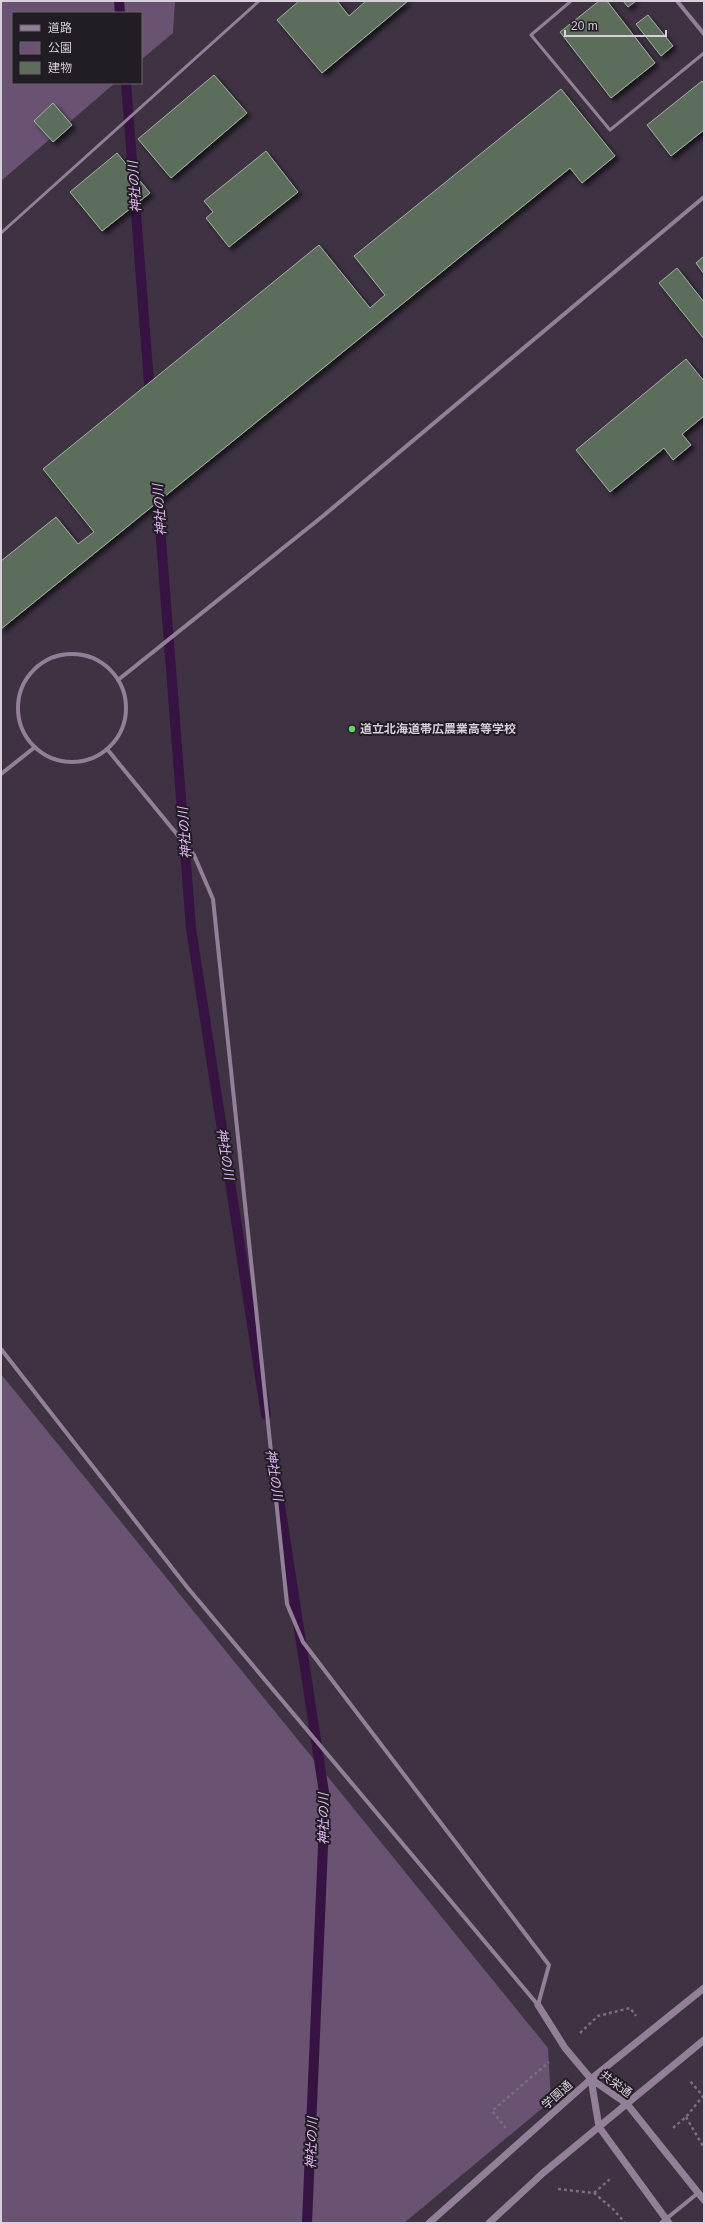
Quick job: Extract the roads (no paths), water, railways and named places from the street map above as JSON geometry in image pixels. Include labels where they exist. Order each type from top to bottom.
[{"type":"street","points":[[677,1],[704,34]]},
{"type":"street","points":[[118,680],[323,516],[704,197]]},
{"type":"street","points":[[72,654],[91,657],[107,666],[118,680],[124,694],[126,709],[124,724],[117,738],[107,749],[94,757],[78,762],[62,762],[47,756],[34,748],[24,733],[18,715],[19,697],[26,679],[38,666],[54,656],[72,654]]},
{"type":"street","points":[[1,774],[34,748]]},
{"type":"street","points":[[107,749],[194,855],[213,900],[287,1604],[303,1642],[549,1965],[538,2005]]},
{"type":"street","points":[[1,1349],[192,1593],[538,2005],[565,2048],[591,2079]]},
{"type":"street","name":"学園通","points":[[429,2223],[591,2079],[704,1988]]},
{"type":"street","points":[[489,2223],[543,2173],[704,2040]]},
{"type":"street","name":"共栄通","points":[[591,2079],[627,2104],[704,2200]]},
{"type":"street","name":"共栄通","points":[[591,2079],[599,2128],[665,2222]]},
{"type":"street","points":[[665,2222],[698,2193]]},
{"type":"lane","points":[[1,233],[259,1]]},
{"type":"lane","points":[[571,1],[531,35],[610,130],[704,53]]},
{"type":"waterway","name":"神社の川","points":[[119,1],[120,12]]},
{"type":"waterway","name":"神社の川","points":[[126,84],[150,396]]},
{"type":"waterway","name":"神社の川","points":[[157,488],[191,928],[266,1415]]},
{"type":"waterway","name":"神社の川","points":[[275,1472],[325,1799],[307,2223]]},
{"type":"place","name":"道立北海道帯広農業高等学校","points":[[352,729]]}]
